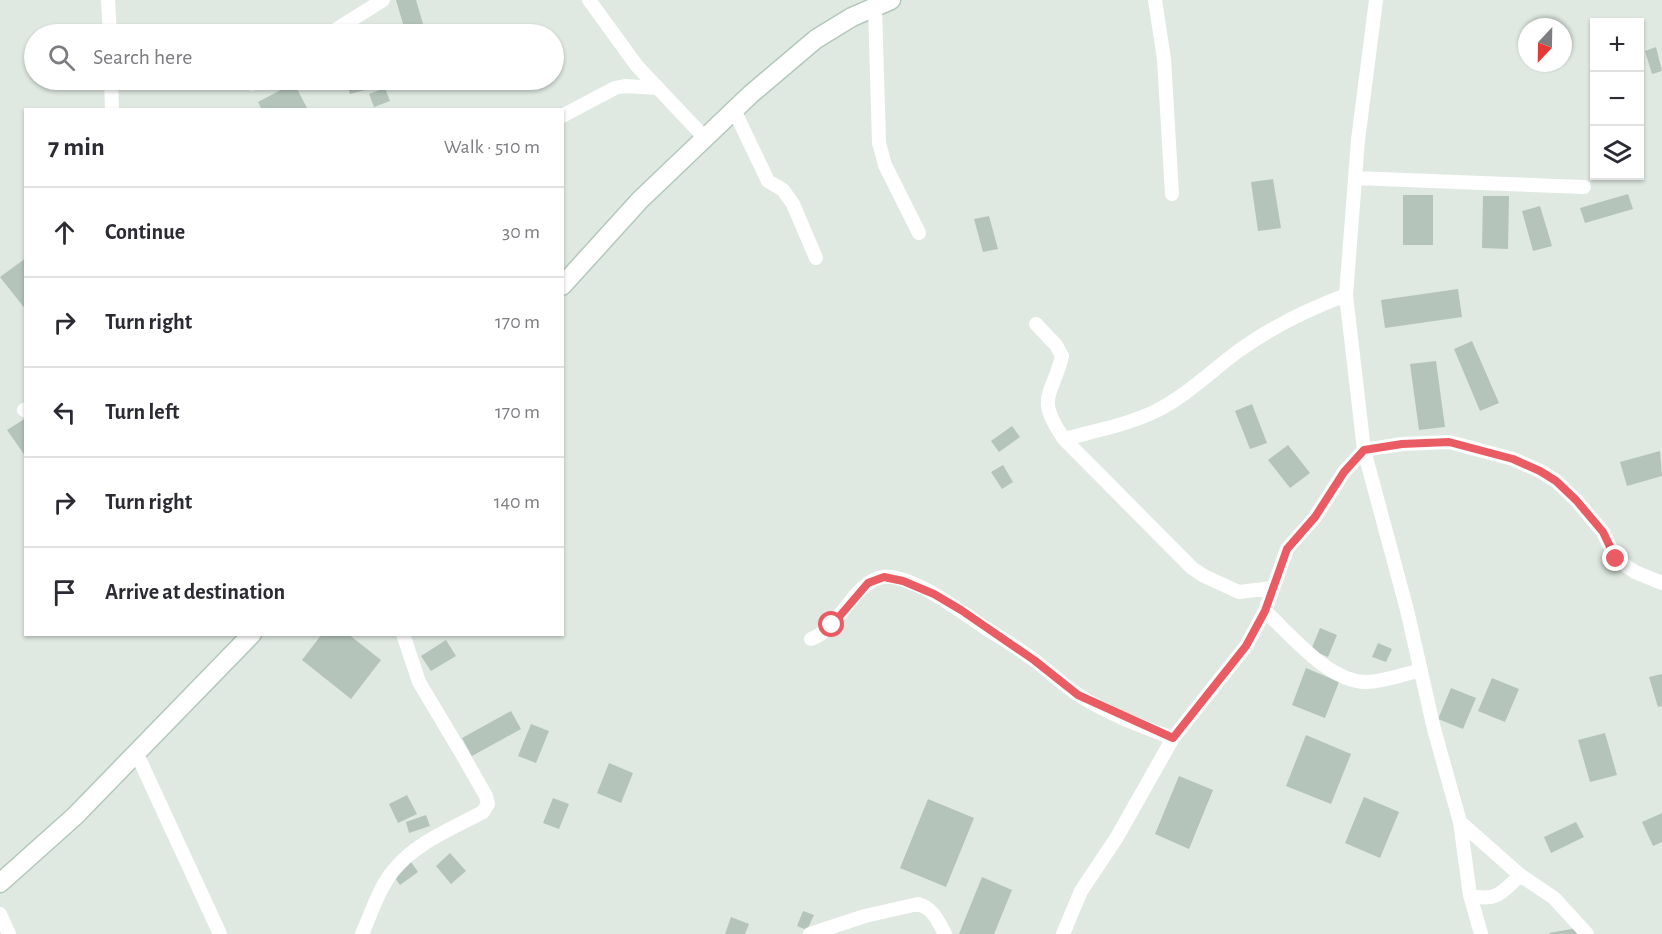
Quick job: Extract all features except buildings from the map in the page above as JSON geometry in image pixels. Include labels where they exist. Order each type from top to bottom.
[{"type":"main road","points":[[564,284],[640,200],[734,110],[816,39],[852,17],[883,4]]},
{"type":"main road","points":[[0,883],[75,816],[250,636]]},
{"type":"street","points":[[108,0],[109,24]]},
{"type":"street","points":[[345,24],[383,0]]},
{"type":"street","points":[[589,0],[636,66],[705,138]]},
{"type":"street","points":[[1155,0],[1164,59],[1172,194]]},
{"type":"street","points":[[1376,0],[1355,178],[1346,295],[1364,450],[1407,610],[1434,729],[1460,822],[1470,895],[1481,934]]},
{"type":"street","points":[[883,4],[879,143],[885,165],[919,233]]},
{"type":"street","points":[[564,115],[615,88],[625,86],[658,88]]},
{"type":"street","points":[[111,90],[112,108]]},
{"type":"street","points":[[734,110],[768,181],[783,190],[793,204],[816,258]]},
{"type":"street","points":[[1355,178],[1584,187]]},
{"type":"street","points":[[1064,439],[1126,422],[1155,411],[1184,394],[1278,324],[1346,295]]},
{"type":"street","points":[[1036,324],[1056,345],[1062,356],[1047,401],[1049,416],[1064,439],[1192,568],[1203,576],[1239,592],[1273,588]]},
{"type":"street","points":[[1062,934],[1081,891],[1117,837],[1173,738],[1246,646],[1265,611],[1287,549],[1315,517],[1344,472],[1364,450],[1402,444],[1449,442],[1513,459],[1540,471],[1556,481],[1576,500],[1603,532],[1616,559],[1635,572],[1662,583]]},
{"type":"street","points":[[812,639],[822,635],[832,625],[868,583],[884,577],[903,581],[934,594],[961,610],[1034,660],[1078,695],[1173,738]]},
{"type":"street","points":[[1265,611],[1319,662],[1346,677],[1369,682],[1421,670]]},
{"type":"street","points":[[362,934],[393,871],[426,843],[483,812],[488,804],[486,796],[419,682],[404,636]]},
{"type":"street","points":[[136,752],[220,934]]},
{"type":"street","points":[[1460,822],[1520,875],[1554,898],[1587,934]]},
{"type":"street","points":[[1470,895],[1482,899],[1492,897],[1505,890],[1520,875]]},
{"type":"street","points":[[810,934],[865,916],[918,904],[932,911],[945,934]]},
{"type":"street","points":[[0,914],[9,934]]},
{"type":"route","points":[[832,625],[868,583],[884,577],[903,581],[934,594],[961,610],[1034,660],[1078,695],[1173,738],[1246,646],[1265,611],[1287,549],[1315,517],[1344,472],[1364,450],[1402,444],[1449,442],[1513,459],[1556,481],[1576,500],[1603,532],[1616,559]]}]
